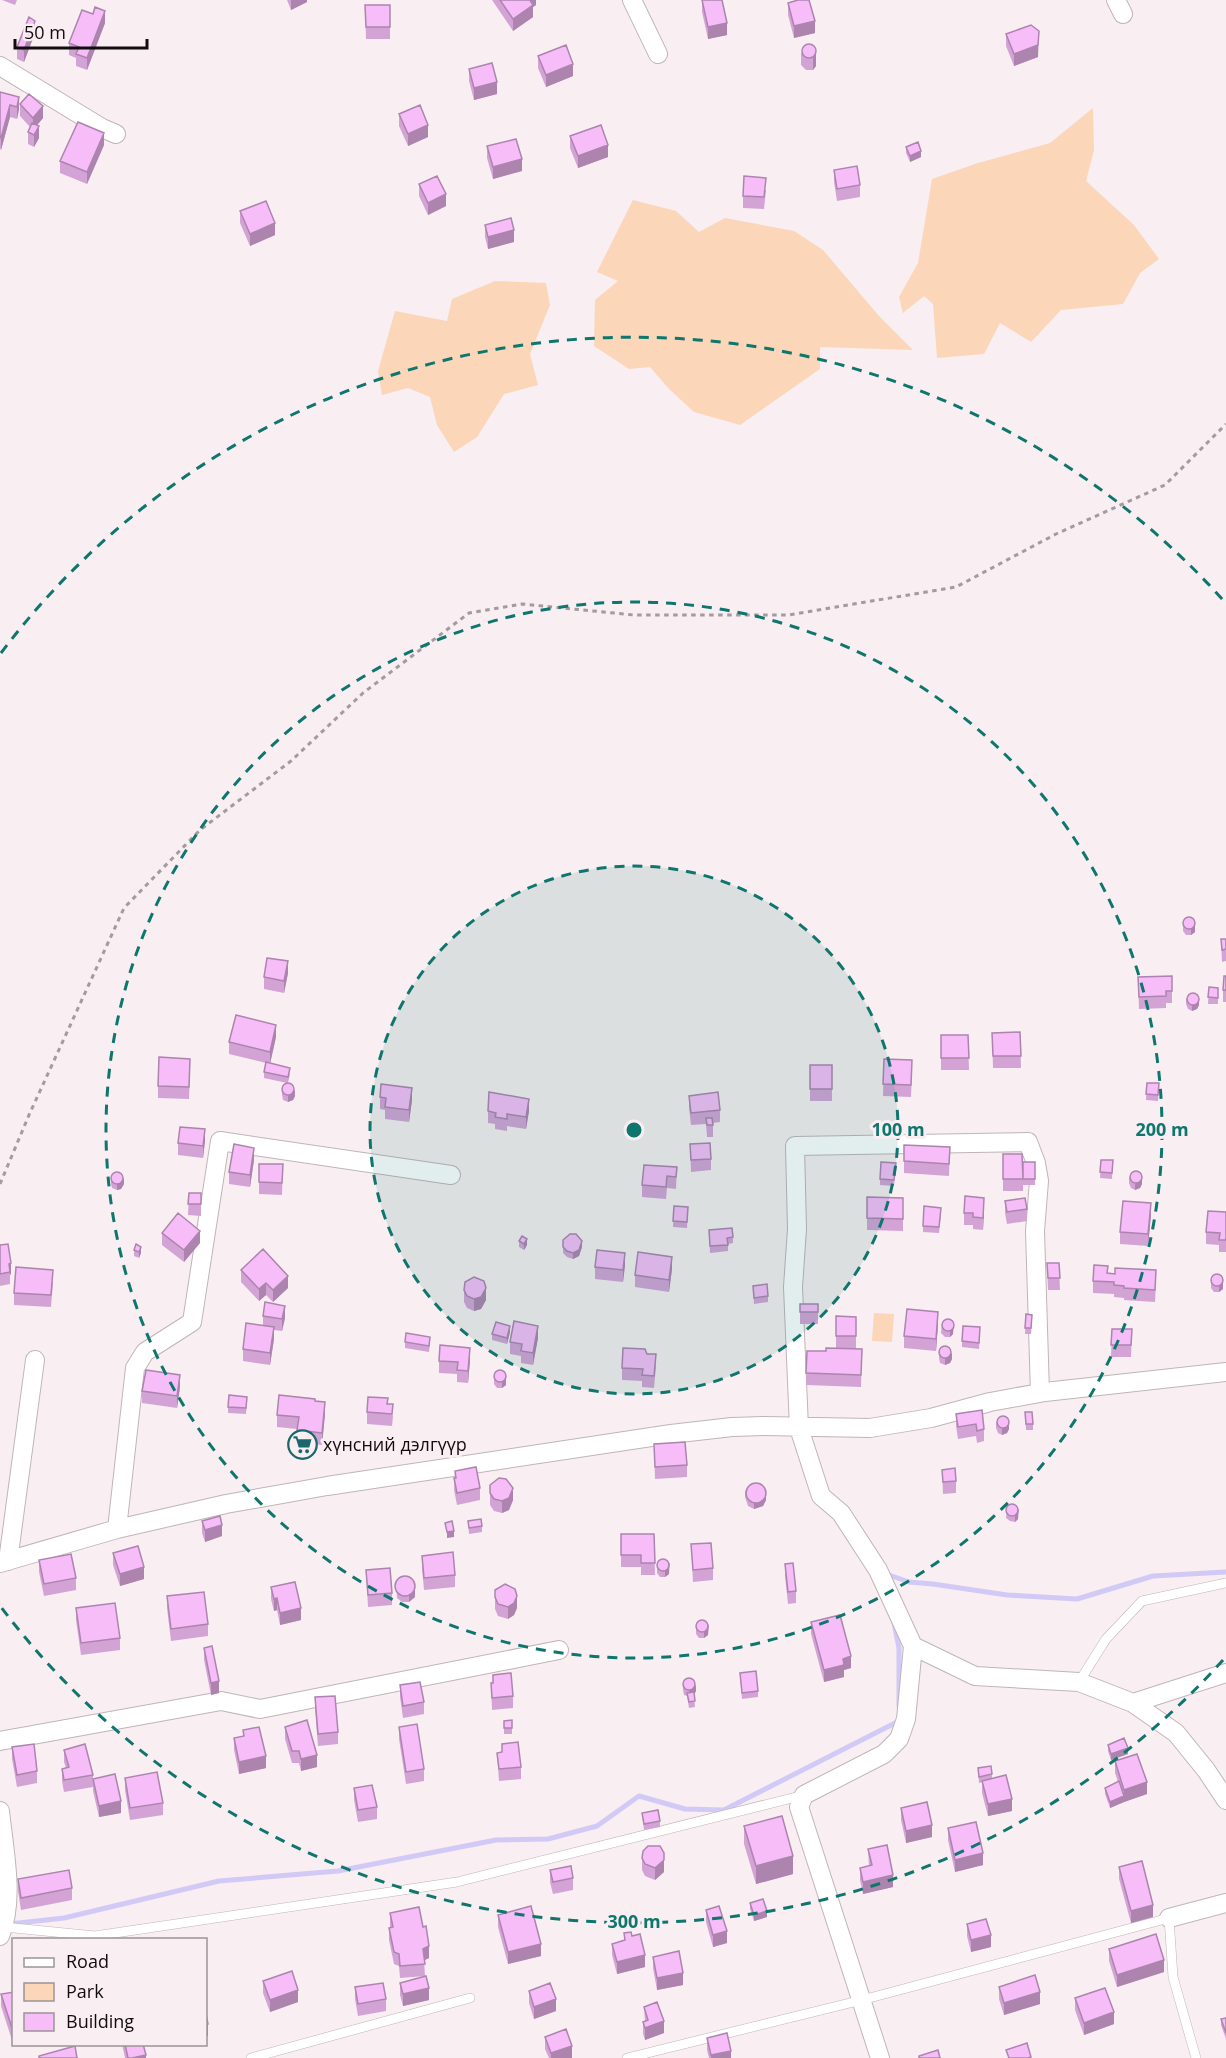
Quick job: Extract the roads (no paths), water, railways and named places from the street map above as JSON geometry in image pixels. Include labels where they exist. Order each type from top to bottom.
[{"type":"street","points":[[632,0],[658,54]]},
{"type":"street","points":[[0,66],[102,128],[116,134]]},
{"type":"street","points":[[117,1528],[135,1368],[145,1352],[192,1322],[220,1141],[451,1175]]},
{"type":"street","points":[[880,2058],[799,1807],[804,1795],[884,1754],[899,1739],[906,1719],[914,1646],[878,1570],[841,1513],[821,1496],[799,1428],[793,1287],[797,1229],[795,1146],[1028,1142],[1036,1163],[1039,1181],[1035,1231],[1040,1393]]},
{"type":"street","points":[[35,1360],[4,1562],[117,1528],[226,1504],[315,1488],[671,1434],[732,1427],[870,1428],[932,1418],[990,1402],[1040,1393],[1226,1372]]},
{"type":"street","points":[[914,1646],[975,1677],[1043,1678],[1079,1682],[1133,1703],[1176,1733],[1206,1770],[1226,1800]]},
{"type":"street","points":[[0,1741],[221,1701],[260,1709],[560,1650]]},
{"type":"street","points":[[1133,1703],[1226,1673]]},
{"type":"street","points":[[0,1811],[8,1896],[2,1932]]},
{"type":"street","points":[[1169,1918],[1226,1903]]},
{"type":"lane","points":[[1079,1682],[1106,1639],[1142,1601],[1226,1583]]},
{"type":"lane","points":[[2,1932],[95,1936],[457,1882],[804,1795]]},
{"type":"lane","points":[[627,2058],[862,2000],[1169,1918],[1173,1977],[1196,2058]]},
{"type":"lane","points":[[251,2058],[470,1998]]},
{"type":"waterway","points":[[886,1574],[909,1582],[1007,1595],[1077,1599],[1153,1576],[1226,1572]]},
{"type":"waterway","points":[[894,1623],[899,1648],[899,1706]]},
{"type":"waterway","points":[[10,1924],[64,1918],[219,1881],[338,1871],[496,1840],[548,1839],[597,1826],[639,1796],[685,1809],[724,1810],[899,1721]]},
{"type":"place","name":"хүнсний дэлгүүр","points":[[302,1445]]}]
